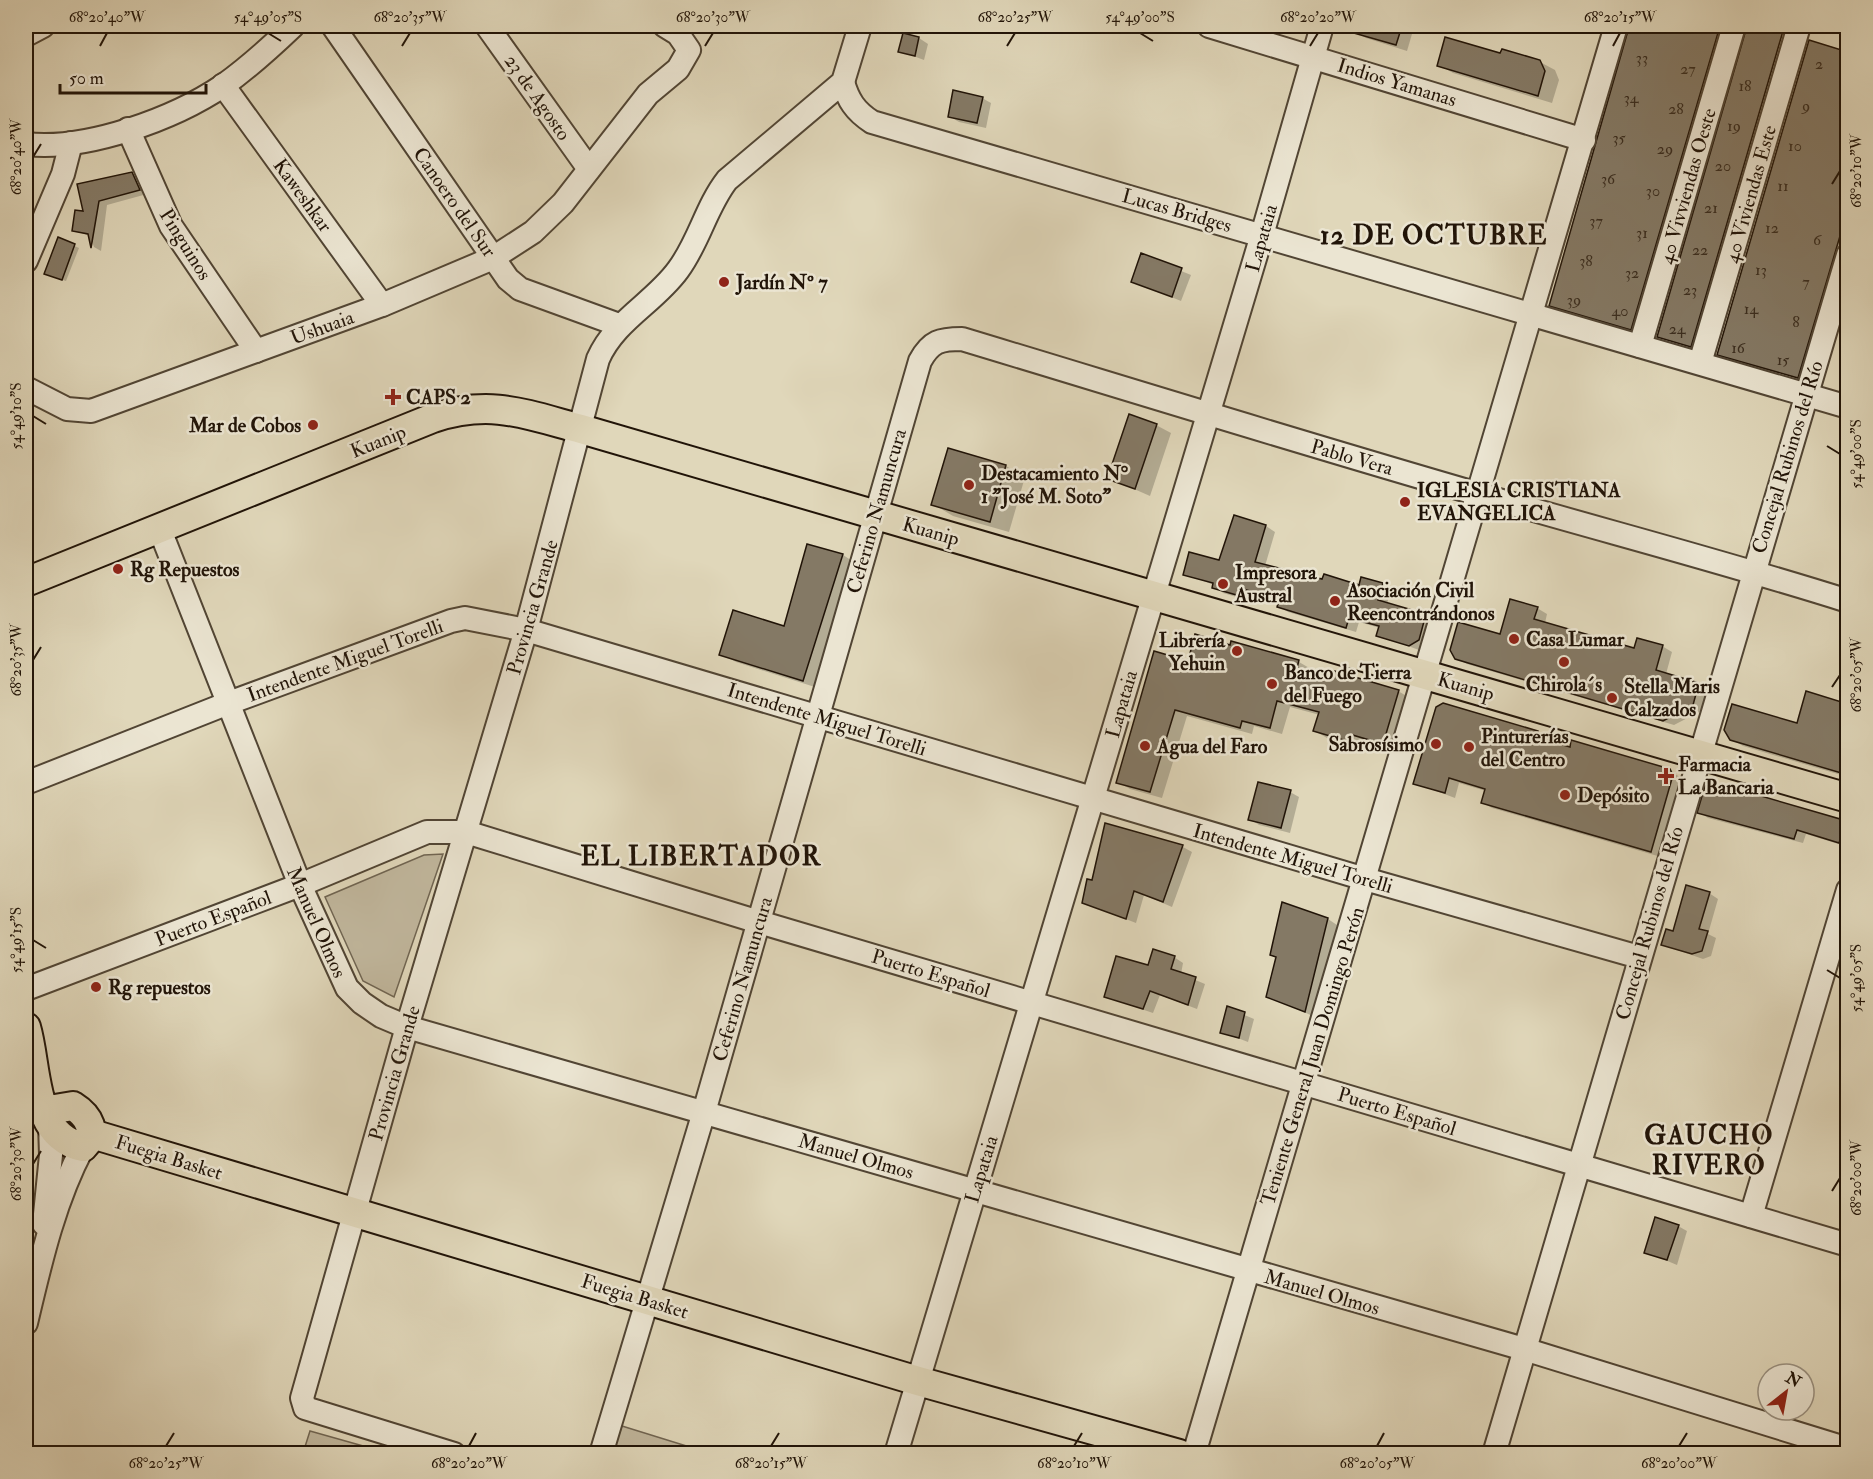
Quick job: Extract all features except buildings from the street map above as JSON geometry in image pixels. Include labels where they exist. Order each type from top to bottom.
[{"type":"main road","name":"Kuanip","points":[[26,582],[160,530],[433,418],[464,410],[495,408],[581,429],[1848,798]]},
{"type":"main road","points":[[29,1038],[73,1106],[82,1112],[89,1122],[87,1141],[65,1139],[48,1121],[37,1086],[29,1038]]},
{"type":"main road","points":[[48,1121],[55,1109],[73,1106]]},
{"type":"main road","name":"Fuegia Basket","points":[[87,1141],[353,1213],[918,1381],[1179,1454]]},
{"type":"street","points":[[26,35],[43,26]]},
{"type":"street","points":[[26,144],[46,146],[103,138],[194,102],[223,85],[265,53],[293,26]]},
{"type":"street","name":"Canoero del Sur","points":[[333,26],[493,258],[520,289],[619,325]]},
{"type":"street","name":"Ushuaia","points":[[26,388],[67,409],[91,411],[382,305],[493,258],[533,232],[563,203],[648,94],[678,69],[689,50],[678,34],[665,26]]},
{"type":"street","points":[[843,82],[860,26]]},
{"type":"street","name":"Indios Yamanas","points":[[1209,26],[1313,55],[1584,140]]},
{"type":"street","name":"Lapataia","points":[[896,1454],[1094,799],[1322,26]]},
{"type":"street","name":"Teniente General Juan Domingo Perón","points":[[1194,1454],[1616,26]]},
{"type":"street","name":"40 Vivviendas Oeste","points":[[1640,346],[1734,26]]},
{"type":"street","name":"40 Viviendas Este","points":[[1700,363],[1799,26]]},
{"type":"street","name":"23 de Agosto","points":[[495,27],[589,169]]},
{"type":"street","name":"Lucas Bridges","points":[[843,82],[848,99],[860,114],[872,122],[1848,407]]},
{"type":"street","name":"Provincia Grande","points":[[454,1454],[305,1408],[302,1398],[353,1213],[526,630],[598,359],[605,343],[619,325],[659,291],[679,269],[702,228],[717,192],[727,180],[843,82]]},
{"type":"street","name":"Kaweshkar","points":[[223,85],[382,305]]},
{"type":"street","name":"Pinguinos","points":[[128,129],[171,226],[256,351]]},
{"type":"street","points":[[26,261],[63,174],[71,143]]},
{"type":"street","name":"Concejal Rubinos del Río","points":[[1494,1454],[1752,571],[1848,255]]},
{"type":"street","name":"Pablo Vera","points":[[928,347],[944,339],[962,339],[1478,494],[1752,571],[1848,601]]},
{"type":"street","name":"Ceferino Namuncura","points":[[601,1454],[704,1112],[816,715],[920,361],[928,347]]},
{"type":"street","name":"Manuel Olmos","points":[[160,530],[226,704],[300,885],[347,988],[362,1003],[381,1016],[407,1027],[1247,1271],[1524,1348],[1848,1449]]},
{"type":"street","name":"Intendente Miguel Torelli","points":[[26,783],[226,704],[451,621],[465,618],[526,630],[1365,879],[1639,957]]},
{"type":"street","name":"Puerto Español","points":[[26,989],[300,885],[427,832],[466,832],[759,922],[1848,1245]]},
{"type":"street","points":[[1750,1216],[1848,890]]},
{"type":"street","points":[[26,1323],[33,1260],[51,1155],[48,1121]]},
{"type":"street","points":[[33,1260],[74,1165],[87,1141]]},
{"type":"shaded area","points":[[443,854],[394,997],[363,981],[325,897],[424,855]]},
{"type":"shaded area","points":[[622,1426],[709,1453],[612,1454]]},
{"type":"shaded area","points":[[310,1431],[388,1453],[303,1453]]},
{"type":"place","name":"Jardín Nº 7","points":[[724,282]]},
{"type":"place","name":"CAPS 2","points":[[393,397]]},
{"type":"place","name":"Mar de Cobos","points":[[313,425]]},
{"type":"place","name":"Destacamiento N° 1 \"José M. Soto\"","points":[[969,485]]},
{"type":"place","name":"IGLESIA CRISTIANA EVANGELICA","points":[[1405,502]]},
{"type":"place","name":"Rg Repuestos","points":[[118,569]]},
{"type":"place","name":"Impresora Austral","points":[[1223,584]]},
{"type":"place","name":"Asociación Civil Reencontrándonos","points":[[1335,601]]},
{"type":"place","name":"Casa Lumar","points":[[1514,639]]},
{"type":"place","name":"Librería Yehuin","points":[[1237,651]]},
{"type":"place","name":"Chirola´s","points":[[1564,662]]},
{"type":"place","name":"Banco de Tierra del Fuego","points":[[1272,684]]},
{"type":"place","name":"Stella Maris Calzados","points":[[1612,698]]},
{"type":"place","name":"Sabrosísimo","points":[[1436,744]]},
{"type":"place","name":"Agua del Faro","points":[[1145,746]]},
{"type":"place","name":"Pinturerías del Centro","points":[[1469,747]]},
{"type":"place","name":"Farmacia La Bancaria","points":[[1666,776]]},
{"type":"place","name":"Depósito","points":[[1565,795]]},
{"type":"place","name":"Rg repuestos","points":[[96,987]]},
{"type":"district","name":"12 DE OCTUBRE","points":[[1434,235]]},
{"type":"district","name":"EL LIBERTADOR","points":[[701,856]]},
{"type":"district","name":"GAUCHO RIVERO","points":[[1709,1150]]}]
